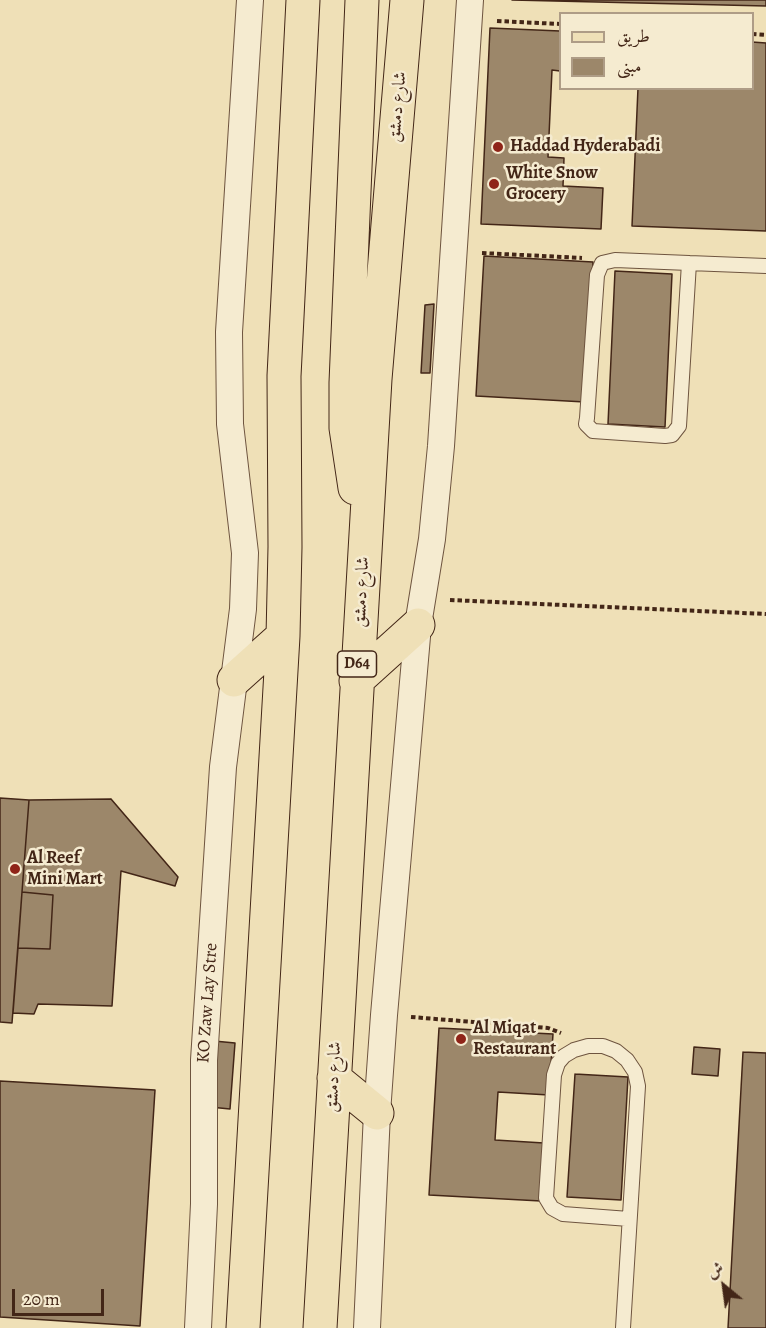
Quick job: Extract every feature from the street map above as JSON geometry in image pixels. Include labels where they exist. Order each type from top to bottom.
[{"type":"main road","points":[[243,1328],[283,636],[284,376],[303,0]]},
{"type":"main road","points":[[362,0],[346,428],[350,465],[364,540]]},
{"type":"main road","name":"شارع دمشق","points":[[320,1328],[364,540],[375,379],[407,0]]},
{"type":"main road","points":[[356,681],[420,612]]},
{"type":"main road","points":[[234,680],[283,636]]},
{"type":"main road","points":[[334,1078],[377,1113]]},
{"type":"street","name":"KO Zaw Lay Stre","points":[[198,1328],[204,1204],[204,1060],[223,767],[242,628],[245,553],[230,424],[229,332],[250,0]]},
{"type":"street","points":[[367,1328],[384,1015],[420,612],[432,539],[441,446],[469,10]]},
{"type":"lane","points":[[688,263],[679,426],[672,435],[665,436],[593,431],[586,424],[597,270],[602,263],[610,260],[688,263],[766,266]]},
{"type":"lane","points":[[623,1328],[638,1086],[635,1072],[622,1056],[603,1046],[588,1046],[564,1056],[554,1075],[546,1198],[552,1208],[563,1214],[629,1219]]},
{"type":"path","points":[[469,10],[559,24]]},
{"type":"path","points":[[455,252],[610,260]]},
{"type":"path","points":[[420,612],[766,614]]},
{"type":"path","points":[[384,1015],[548,1028],[561,1033],[571,1042],[574,1050]]},
{"type":"building","points":[[512,0],[766,0],[766,6]]},
{"type":"building","points":[[490,28],[559,31],[559,71],[552,70],[548,157],[564,158],[563,186],[603,188],[601,229],[481,224]]},
{"type":"building","points":[[754,42],[766,43],[766,231],[632,226],[638,90],[754,90]]},
{"type":"building","points":[[484,256],[593,262],[585,402],[476,396]]},
{"type":"building","points":[[615,271],[672,274],[665,427],[608,424]]},
{"type":"building","points":[[434,304],[430,373],[421,373],[425,305]]},
{"type":"building","points":[[0,798],[29,800],[12,1023],[0,1022]]},
{"type":"building","points":[[111,799],[178,877],[175,886],[121,871],[112,1006],[38,1004],[34,1014],[13,1013],[18,948],[50,949],[53,895],[22,892],[29,800]]},
{"type":"building","points":[[22,892],[53,895],[50,949],[18,948]]},
{"type":"building","points":[[439,1028],[553,1034],[549,1095],[498,1092],[495,1140],[544,1143],[541,1201],[429,1195]]},
{"type":"building","points":[[214,1041],[235,1043],[230,1109],[210,1107]]},
{"type":"building","points":[[694,1047],[720,1049],[718,1076],[692,1074]]},
{"type":"building","points":[[743,1052],[766,1053],[766,1328],[728,1328]]},
{"type":"building","points":[[575,1074],[628,1077],[621,1200],[567,1197]]},
{"type":"building","points":[[0,1081],[155,1090],[140,1326],[0,1317]]},
{"type":"place","name":"Haddad Hyderabadi","points":[[498,147]]},
{"type":"place","name":"White Snow Grocery","points":[[494,184]]},
{"type":"place","name":"Al Reef Mini Mart","points":[[15,869]]},
{"type":"place","name":"Al Miqat Restaurant","points":[[461,1039]]}]
